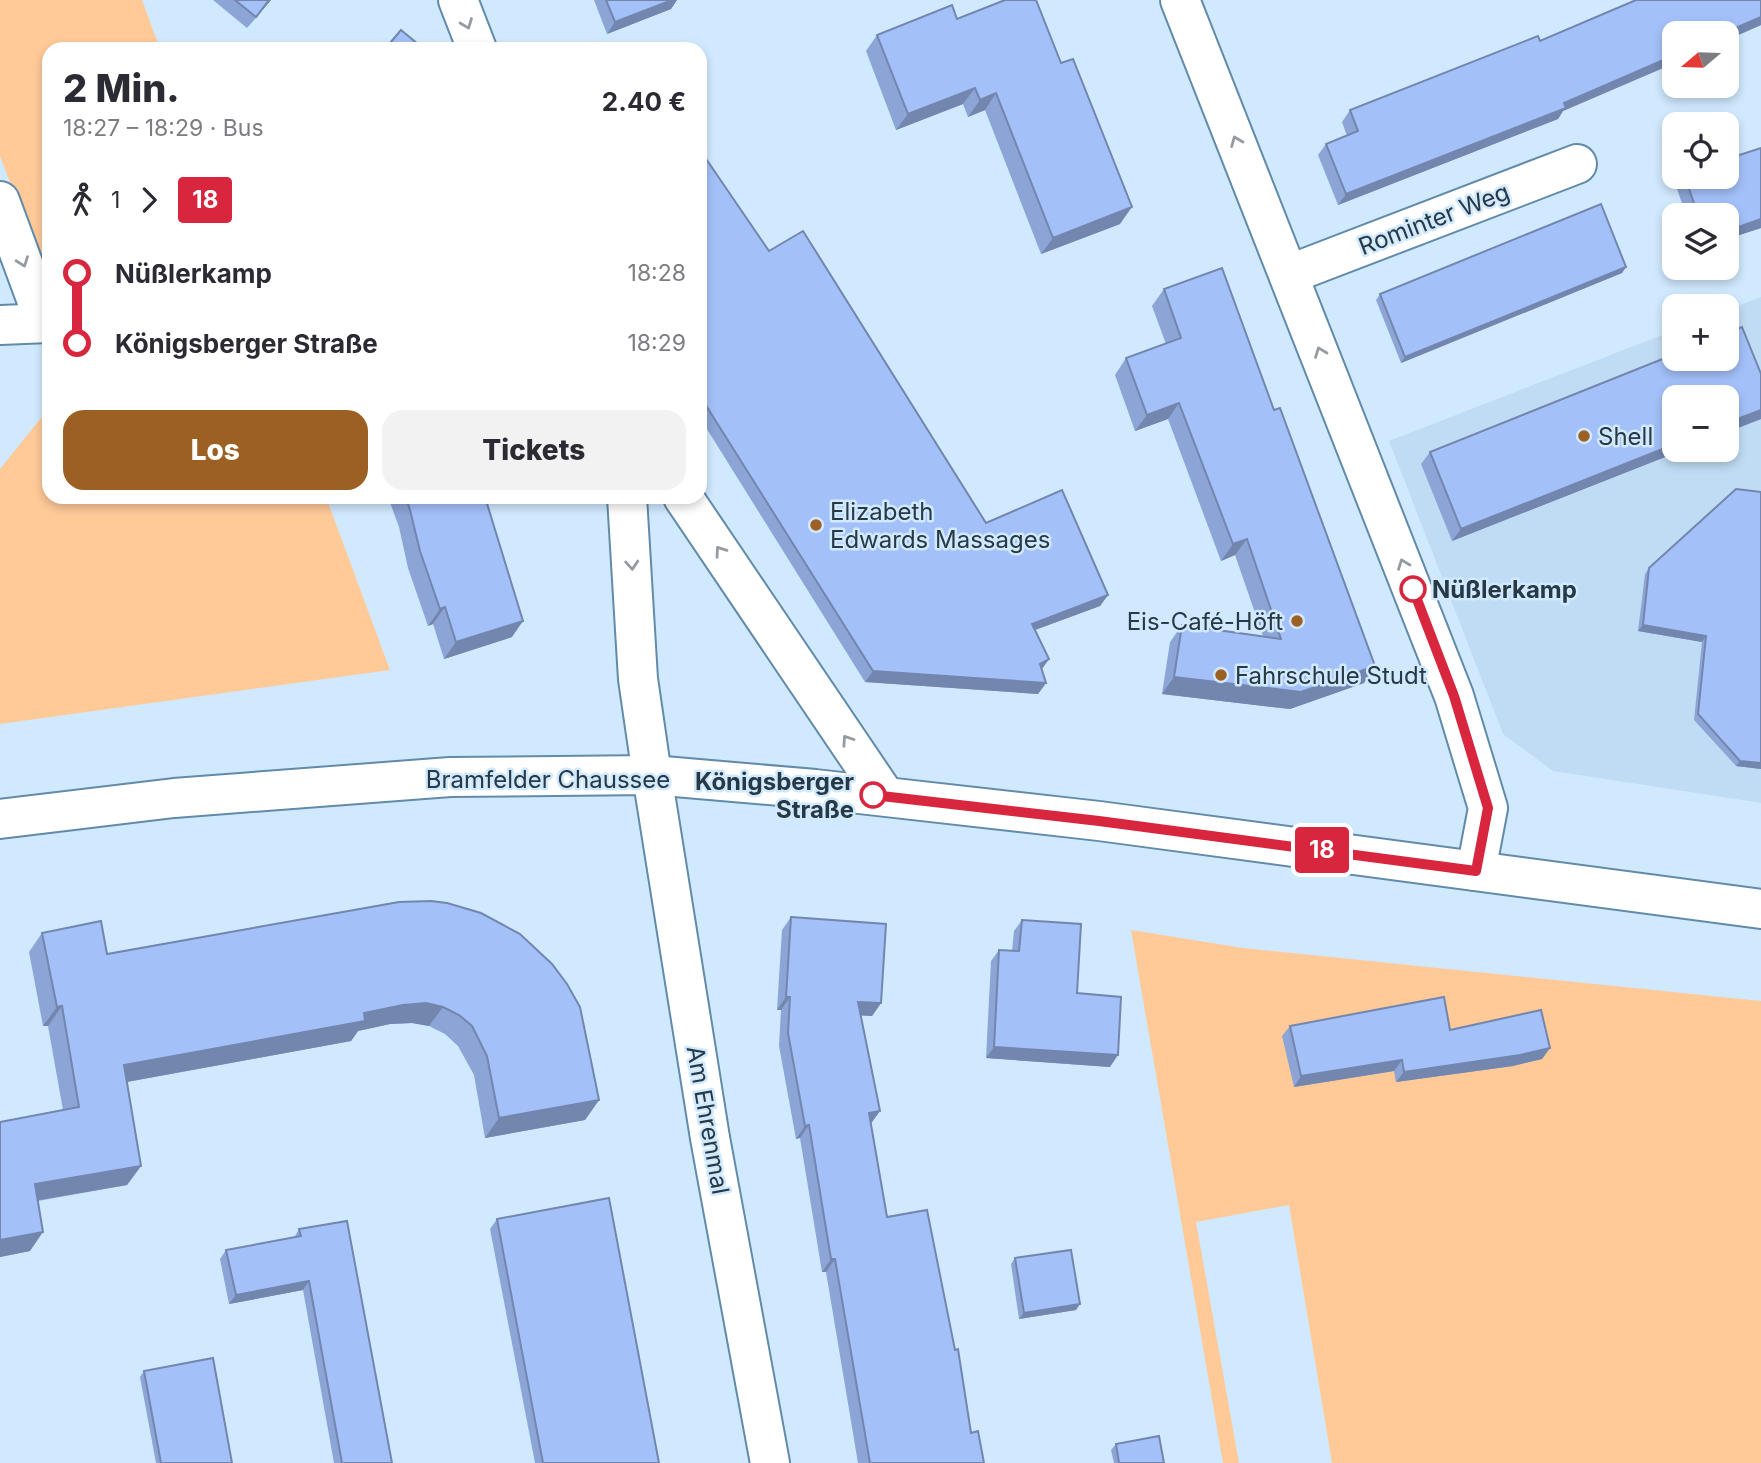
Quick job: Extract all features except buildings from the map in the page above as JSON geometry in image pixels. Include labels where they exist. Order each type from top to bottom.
[{"type":"street","points":[[458,0],[474,42]]},
{"type":"street","points":[[1180,0],[1454,696],[1488,808],[1476,871]]},
{"type":"street","name":"Rominter Weg","points":[[1290,274],[1577,164]]},
{"type":"street","points":[[0,201],[42,310]]},
{"type":"street","points":[[0,325],[42,323]]},
{"type":"street","points":[[626,504],[638,679],[652,775]]},
{"type":"street","points":[[688,504],[886,796]]},
{"type":"street","name":"Bramfelder Chaussee","points":[[0,819],[174,798],[450,777],[652,775],[886,796],[1099,821],[1761,909]]},
{"type":"street","name":"Am Ehrenmal","points":[[652,775],[710,1138],[769,1463]]},
{"type":"shaded area","points":[[0,0],[142,0],[157,42],[42,42],[42,267],[0,156]]},
{"type":"shaded area","points":[[1761,297],[1761,803],[1553,771],[1503,734],[1389,441],[1662,335],[1662,371],[1739,371],[1739,305]]},
{"type":"shaded area","points":[[42,417],[42,504],[329,504],[390,670],[0,724],[0,469]]},
{"type":"shaded area","points":[[1131,930],[1243,948],[1761,1001],[1761,1463],[1332,1463],[1289,1205],[1196,1222],[1239,1463],[1223,1463]]},
{"type":"bus line","name":"18","points":[[873,795],[1099,821],[1476,871],[1488,808],[1454,696],[1413,589]]},
{"type":"place","name":"Shell","points":[[1584,436]]},
{"type":"place","name":"Elizabeth Edwards Massages","points":[[816,525]]},
{"type":"place","name":"Nüßlerkamp","points":[[1413,589]]},
{"type":"place","name":"Eis-Café-Höft","points":[[1297,621]]},
{"type":"place","name":"Fahrschule Studt","points":[[1221,675]]},
{"type":"place","name":"Königsberger Straße","points":[[873,795]]}]
